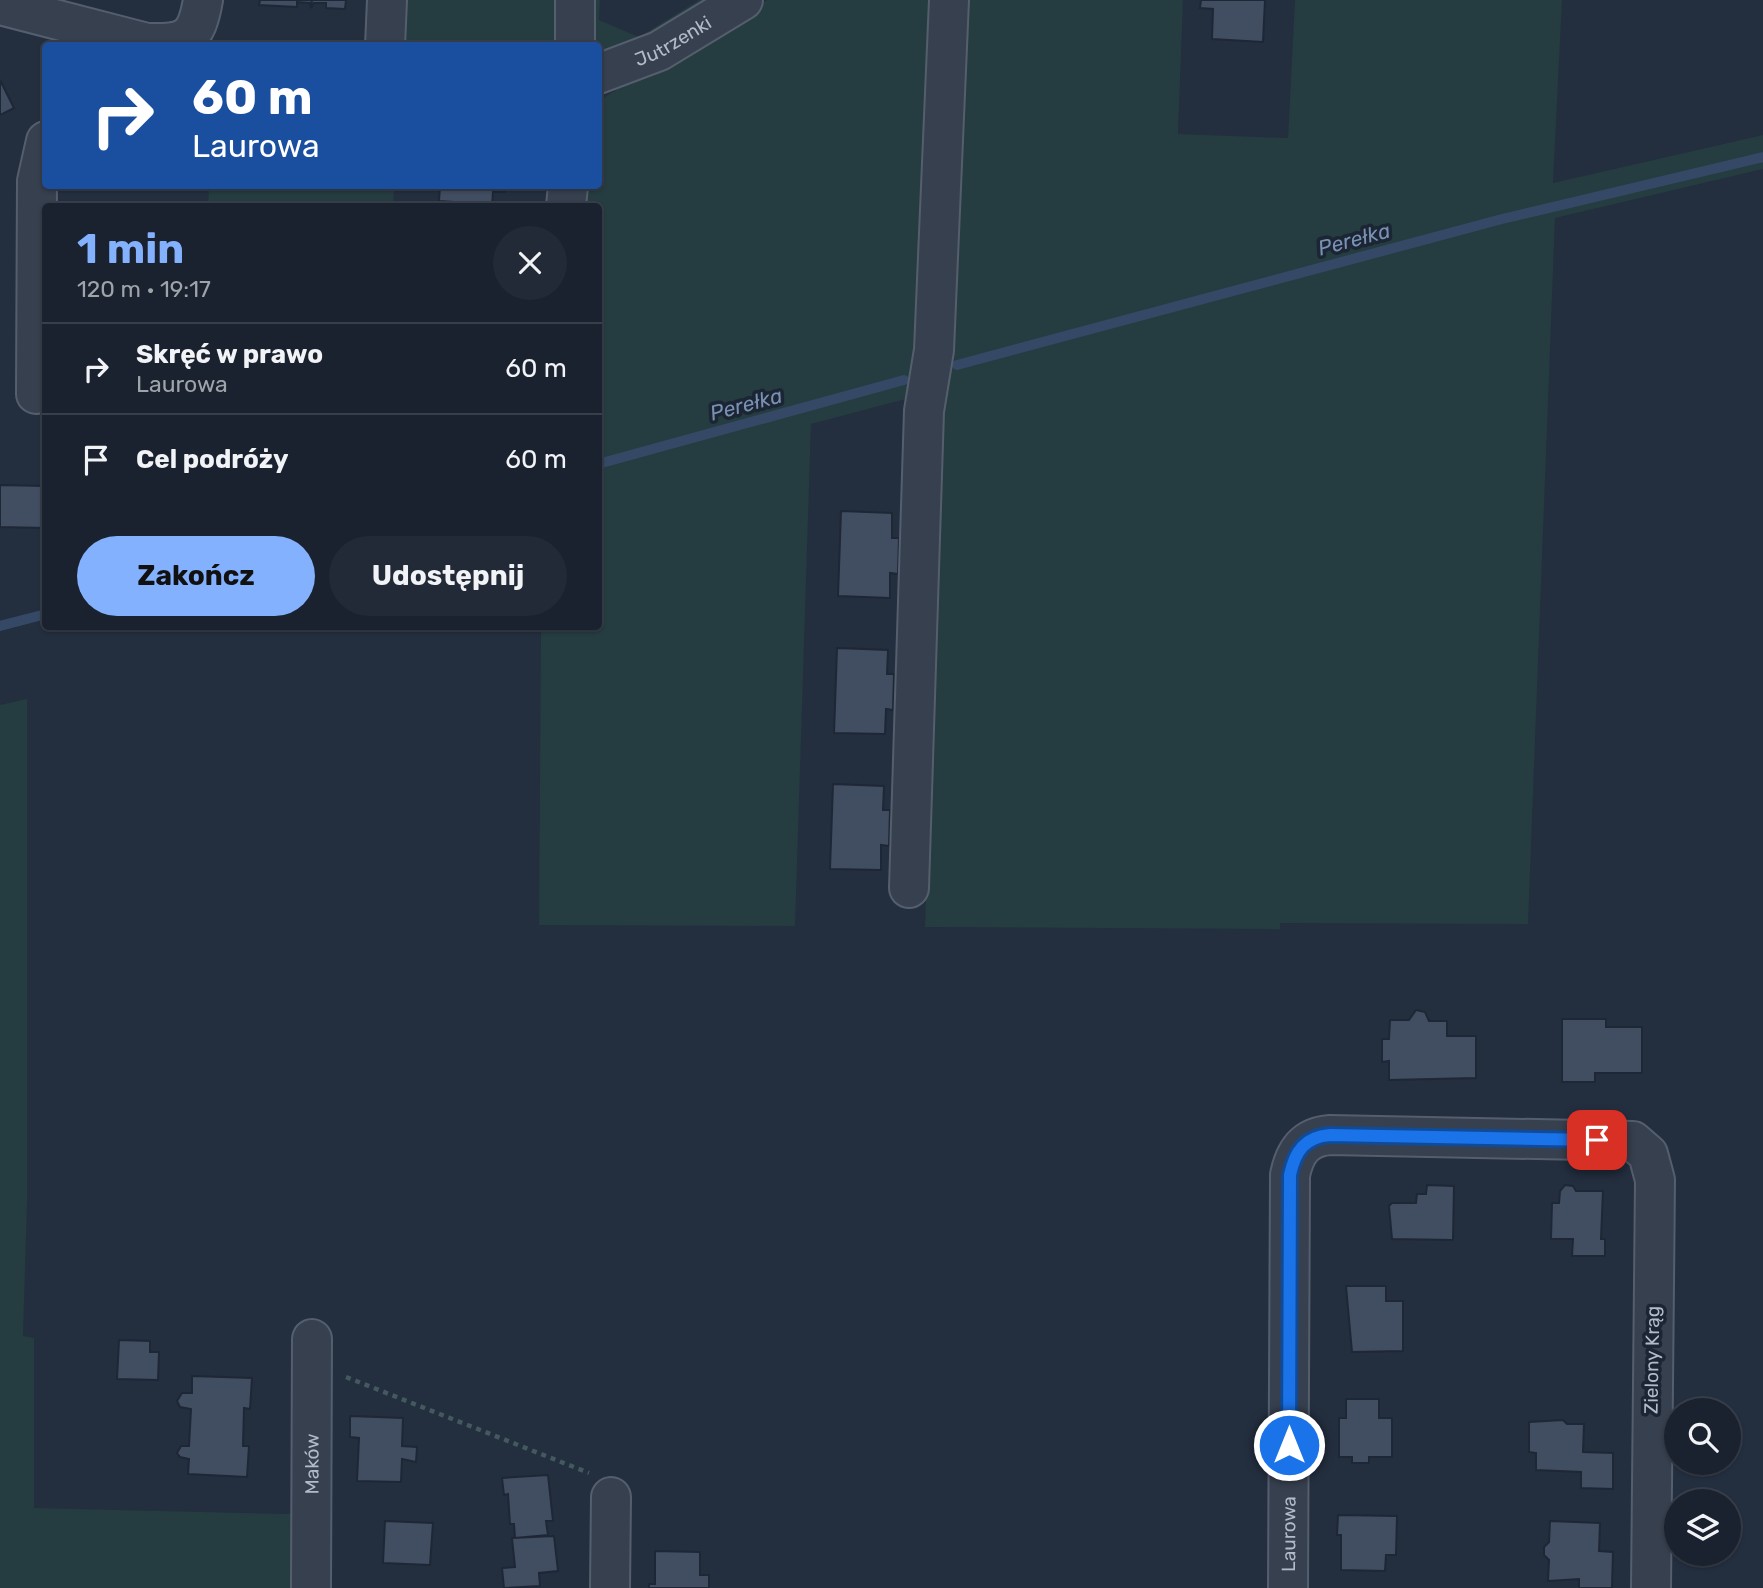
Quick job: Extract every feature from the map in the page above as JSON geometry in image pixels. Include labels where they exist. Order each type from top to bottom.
[{"type":"street","points":[[181,42],[186,41],[194,31],[203,0]]},
{"type":"street","points":[[385,42],[387,0]]},
{"type":"street","points":[[575,0],[575,42]]},
{"type":"street","name":"Jutrzenki","points":[[602,72],[659,51],[743,0]]},
{"type":"street","points":[[909,888],[923,411],[934,350],[949,0]]},
{"type":"street","points":[[0,5],[72,35],[138,42]]},
{"type":"street","points":[[36,394],[37,181],[42,159]]},
{"type":"street","name":"Laurowa","points":[[1288,1588],[1290,1175],[1297,1152],[1308,1140],[1330,1135],[1633,1141]]},
{"type":"street","name":"Zielony Krąg","points":[[1633,1141],[1648,1154],[1655,1180],[1651,1588]]},
{"type":"street","name":"Maków","points":[[311,1588],[312,1353]]},
{"type":"street","points":[[610,1588],[611,1497]]},
{"type":"path","points":[[312,1353],[350,1378],[600,1478],[611,1497]]},
{"type":"green space","points":[[401,0],[557,0],[556,42],[399,42]]},
{"type":"green space","points":[[592,0],[600,0],[599,20],[639,37],[699,0],[721,0],[644,49],[611,53],[602,50],[602,42],[590,42]]},
{"type":"green space","points":[[767,0],[936,0],[921,360],[906,399],[811,424],[795,926],[539,925],[541,630],[602,630],[602,203],[587,203],[587,189],[602,189],[602,99]]},
{"type":"green space","points":[[965,0],[1183,0],[1178,134],[1288,138],[1295,0],[1562,0],[1553,183],[1763,135],[1763,169],[1555,218],[1528,924],[1280,923],[1280,929],[925,927],[941,390]]},
{"type":"green space","points":[[209,189],[394,189],[393,203],[208,203]]},
{"type":"green space","points":[[27,699],[27,1202],[23,1336],[34,1338],[34,1508],[291,1514],[291,1588],[0,1588],[0,705]]},
{"type":"building","points":[[260,0],[312,0],[311,8],[310,3],[297,2],[297,7],[259,5]]},
{"type":"building","points":[[312,0],[346,0],[345,9],[326,8],[326,3],[314,3],[311,8]]},
{"type":"building","points":[[1201,0],[1265,0],[1263,42],[1212,39],[1213,9],[1200,8]]},
{"type":"building","points":[[0,80],[14,108],[0,115]]},
{"type":"building","points":[[440,189],[505,189],[505,192],[493,192],[492,203],[439,201]]},
{"type":"building","points":[[0,485],[42,486],[42,528],[0,527]]},
{"type":"building","points":[[841,511],[892,513],[892,538],[899,538],[898,574],[890,573],[890,598],[838,596]]},
{"type":"building","points":[[837,648],[888,650],[887,674],[894,674],[893,710],[886,709],[885,734],[834,733]]},
{"type":"building","points":[[833,784],[884,786],[883,810],[890,810],[889,846],[881,845],[881,870],[830,869]]},
{"type":"building","points":[[1416,1010],[1425,1012],[1429,1021],[1447,1021],[1447,1036],[1476,1036],[1476,1078],[1389,1080],[1389,1061],[1382,1062],[1382,1039],[1389,1039],[1390,1020],[1409,1020]]},
{"type":"building","points":[[1562,1019],[1606,1019],[1606,1027],[1642,1027],[1642,1073],[1595,1073],[1595,1082],[1562,1082]]},
{"type":"building","points":[[1427,1185],[1454,1186],[1453,1240],[1392,1239],[1389,1206],[1392,1203],[1416,1203],[1417,1194],[1426,1194]]},
{"type":"building","points":[[1565,1185],[1573,1186],[1576,1191],[1603,1191],[1601,1239],[1605,1239],[1605,1256],[1572,1256],[1573,1239],[1551,1239],[1552,1203],[1559,1203],[1560,1191]]},
{"type":"building","points":[[1346,1286],[1386,1286],[1386,1301],[1403,1301],[1403,1351],[1352,1352]]},
{"type":"building","points":[[119,1340],[150,1341],[150,1352],[159,1352],[158,1380],[117,1379]]},
{"type":"building","points":[[192,1376],[252,1378],[250,1409],[244,1408],[243,1446],[249,1446],[247,1477],[188,1474],[189,1459],[180,1457],[177,1453],[181,1446],[189,1446],[191,1409],[180,1407],[177,1401],[182,1393],[192,1393]]},
{"type":"building","points":[[1346,1399],[1379,1399],[1379,1418],[1392,1418],[1392,1457],[1369,1457],[1369,1463],[1352,1463],[1352,1457],[1339,1457],[1339,1418],[1346,1418]]},
{"type":"building","points":[[350,1416],[403,1418],[402,1446],[417,1447],[416,1462],[402,1459],[401,1482],[357,1481],[359,1438],[350,1437]]},
{"type":"building","points":[[1563,1420],[1567,1424],[1584,1424],[1583,1452],[1613,1453],[1613,1489],[1581,1488],[1581,1472],[1536,1470],[1536,1453],[1529,1452],[1529,1422]]},
{"type":"building","points":[[548,1475],[553,1521],[546,1521],[548,1535],[515,1538],[514,1524],[510,1524],[508,1494],[504,1495],[502,1478]]},
{"type":"building","points":[[1338,1515],[1397,1516],[1396,1555],[1386,1555],[1385,1571],[1341,1570]]},
{"type":"building","points":[[385,1521],[433,1523],[430,1565],[383,1563]]},
{"type":"building","points":[[1550,1521],[1600,1523],[1599,1551],[1613,1552],[1612,1588],[1579,1588],[1579,1579],[1548,1581],[1549,1560],[1544,1555],[1544,1547],[1549,1542]]},
{"type":"building","points":[[554,1536],[558,1571],[539,1573],[540,1586],[504,1588],[502,1568],[515,1567],[512,1538]]},
{"type":"building","points":[[655,1551],[700,1552],[700,1575],[709,1575],[709,1588],[649,1588],[649,1584],[655,1584]]},
{"type":"waterway","name":"Perełka","points":[[957,365],[1502,219],[1763,157]]},
{"type":"waterway","name":"Perełka","points":[[602,463],[904,380]]},
{"type":"waterway","name":"Perełka","points":[[0,626],[42,615]]},
{"type":"route","points":[[1289,1445],[1290,1175],[1297,1152],[1308,1140],[1330,1135],[1597,1140]]}]
